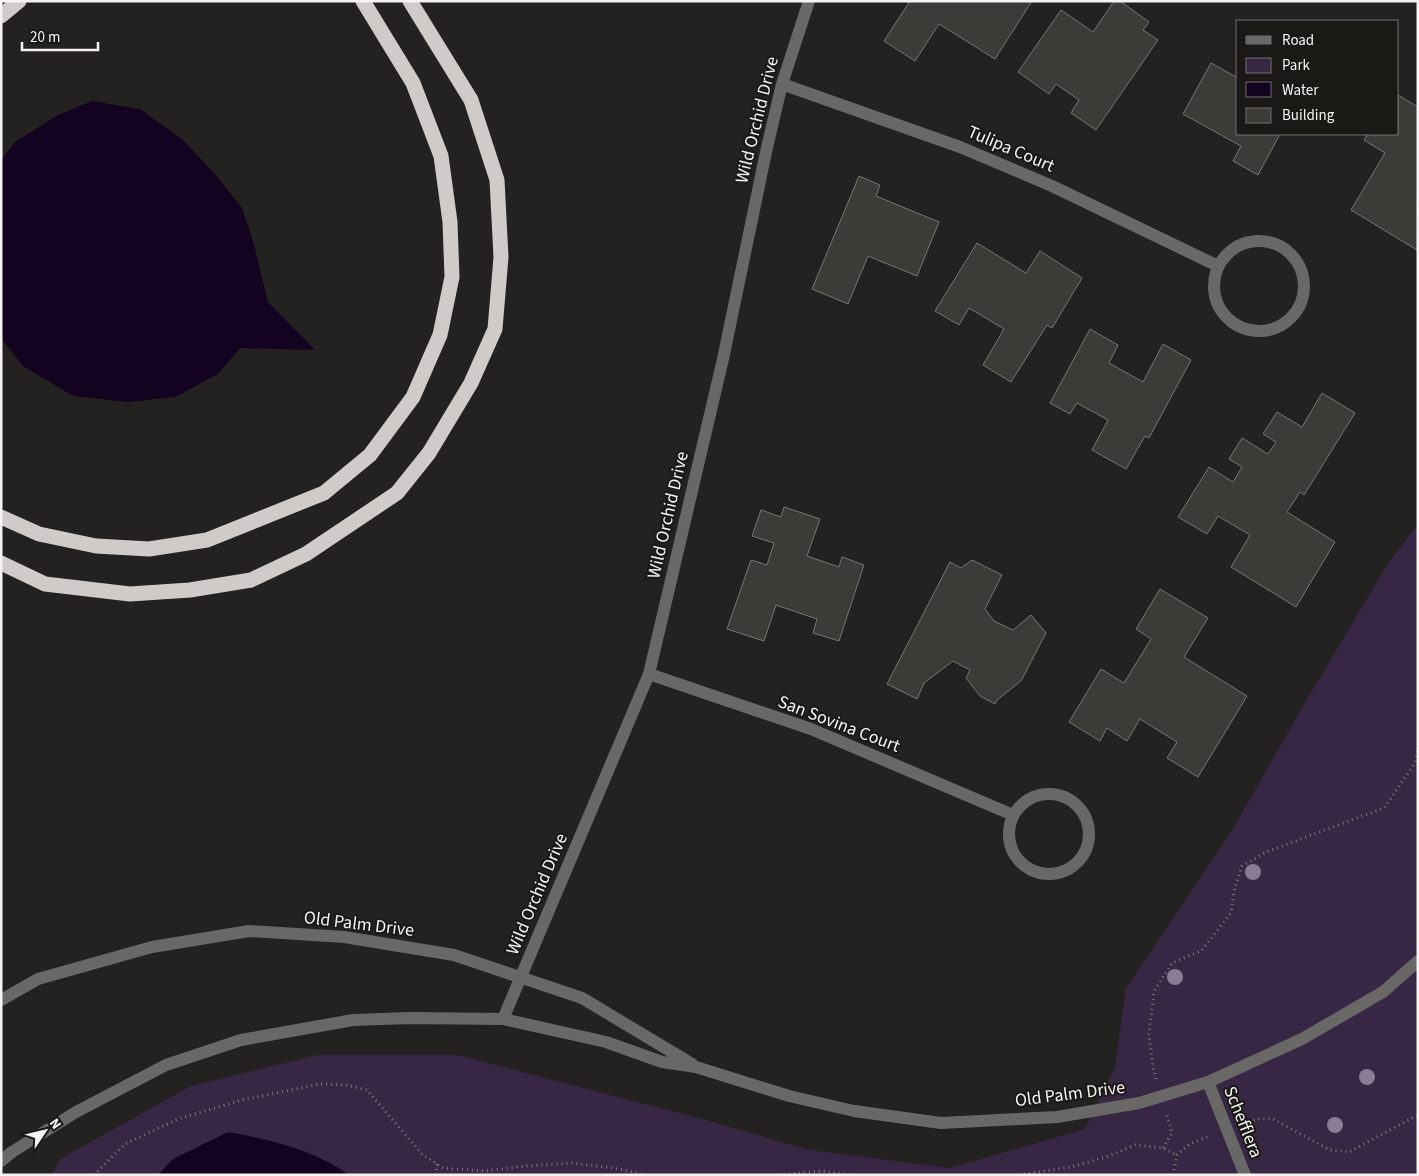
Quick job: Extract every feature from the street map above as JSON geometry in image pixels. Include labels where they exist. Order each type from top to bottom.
[{"type":"highway","points":[[1,16],[19,1]]},
{"type":"highway","points":[[1,517],[40,534],[96,546],[149,549],[207,540],[324,494],[370,455],[413,396],[440,335],[452,277],[450,222],[440,156],[414,83],[363,1]]},
{"type":"highway","points":[[1,564],[45,584],[130,594],[190,590],[251,580],[306,554],[398,493],[429,453],[471,383],[495,329],[501,257],[497,180],[471,100],[410,1]]},
{"type":"street","name":"Wild Orchid Drive","points":[[502,1019],[522,976],[649,674],[723,359],[782,84],[809,1]]},
{"type":"street","name":"Tulipa Court","points":[[782,84],[960,147],[1052,186],[1218,266]]},
{"type":"street","points":[[1262,241],[1279,246],[1293,257],[1302,272],[1304,290],[1299,307],[1289,321],[1273,330],[1256,332],[1239,327],[1225,316],[1216,300],[1214,283],[1218,266],[1229,252],[1244,243],[1262,241]]},
{"type":"street","name":"San Sovina Court","points":[[649,674],[811,729],[1013,815]]},
{"type":"street","points":[[1053,794],[1068,798],[1080,808],[1088,822],[1090,838],[1085,854],[1075,866],[1061,873],[1046,875],[1030,871],[1018,861],[1010,847],[1008,831],[1013,815],[1023,803],[1037,795],[1053,794]]},
{"type":"street","name":"Old Palm Drive","points":[[1,1000],[38,979],[152,947],[249,932],[344,937],[454,955],[522,976],[582,998],[696,1067]]},
{"type":"street","name":"Old Palm Drive","points":[[1,1161],[12,1152],[76,1112],[166,1065],[241,1040],[352,1020],[410,1018],[502,1019],[606,1042],[662,1062],[696,1067],[789,1096],[854,1110],[941,1123],[1057,1117],[1140,1103],[1208,1082],[1302,1039],[1382,992],[1418,961]]},
{"type":"street","name":"Schefflera","points":[[1208,1082],[1245,1175]]},
{"type":"path","points":[[1163,1148],[1172,1133],[1153,1067],[1149,1034],[1154,991],[1172,963],[1201,951],[1231,913],[1234,891],[1242,866],[1266,852],[1384,808],[1415,763],[1418,747]]},
{"type":"path","points":[[94,1175],[126,1144],[178,1119],[242,1100],[320,1084],[346,1085],[367,1090],[422,1154],[443,1168],[484,1171],[574,1163],[620,1169],[644,1175]]},
{"type":"path","points":[[1173,1175],[1177,1155],[1190,1144],[1257,1119],[1274,1119],[1330,1150],[1349,1152],[1418,1115]]},
{"type":"path","points":[[1019,1175],[1071,1167],[1109,1156],[1135,1145],[1163,1148],[1177,1155]]},
{"type":"path","points":[[436,1175],[437,1163]]},
{"type":"path","points":[[780,1175],[821,1171],[852,1175]]},
{"type":"green space","points":[[1418,524],[1418,1175],[51,1175],[60,1159],[191,1086],[317,1055],[457,1055],[706,1120],[810,1150],[950,1168],[1085,1129],[1115,1067],[1126,988],[1234,827],[1387,565]]},
{"type":"water","points":[[92,101],[140,109],[183,140],[213,172],[242,208],[253,241],[268,302],[315,350],[240,348],[218,374],[175,397],[128,402],[73,396],[23,366],[1,338],[1,160],[15,142],[58,115]]},
{"type":"water","points":[[228,1132],[275,1142],[306,1152],[336,1166],[349,1175],[158,1175],[173,1159]]},
{"type":"building","points":[[910,1],[1032,1],[995,59],[939,24],[915,61],[884,41]]},
{"type":"building","points":[[1114,1],[1120,1],[1149,22],[1143,30],[1158,40],[1096,130],[1071,113],[1079,100],[1056,84],[1049,94],[1018,72],[1061,10],[1093,32]]},
{"type":"building","points":[[1211,63],[1236,77],[1236,135],[1279,135],[1258,175],[1233,161],[1241,146],[1183,114]]},
{"type":"building","points":[[1399,96],[1418,107],[1417,250],[1351,210],[1385,153],[1364,140],[1367,135],[1399,135]]},
{"type":"building","points":[[859,176],[880,185],[876,196],[939,222],[917,276],[868,256],[848,304],[812,289]]},
{"type":"building","points":[[977,243],[1026,273],[1040,251],[1082,278],[1052,328],[1047,325],[1011,382],[983,365],[1004,329],[969,308],[959,325],[935,311]]},
{"type":"building","points":[[1090,329],[1118,345],[1109,363],[1143,382],[1163,344],[1191,360],[1149,438],[1145,436],[1126,469],[1092,450],[1108,420],[1077,403],[1070,414],[1050,403]]},
{"type":"building","points":[[1322,393],[1355,413],[1304,495],[1300,492],[1287,512],[1335,542],[1296,607],[1231,567],[1250,535],[1218,516],[1207,534],[1178,517],[1209,467],[1233,482],[1242,467],[1229,459],[1242,438],[1268,454],[1276,442],[1263,434],[1277,412],[1302,427]]},
{"type":"building","points":[[784,507],[820,519],[807,556],[839,567],[842,557],[864,565],[839,641],[813,633],[817,619],[776,605],[764,641],[727,629],[751,560],[767,565],[774,543],[752,536],[761,510],[781,517]]},
{"type":"building","points":[[972,560],[1002,575],[985,609],[994,621],[1013,630],[1031,615],[1046,633],[1021,681],[997,700],[995,704],[980,696],[966,678],[970,670],[953,661],[924,683],[917,699],[887,684],[950,562],[961,568]]},
{"type":"building","points":[[1160,589],[1208,618],[1184,657],[1247,696],[1198,777],[1167,758],[1177,742],[1140,719],[1127,741],[1107,728],[1100,741],[1069,722],[1101,669],[1124,683],[1151,639],[1136,629]]}]
